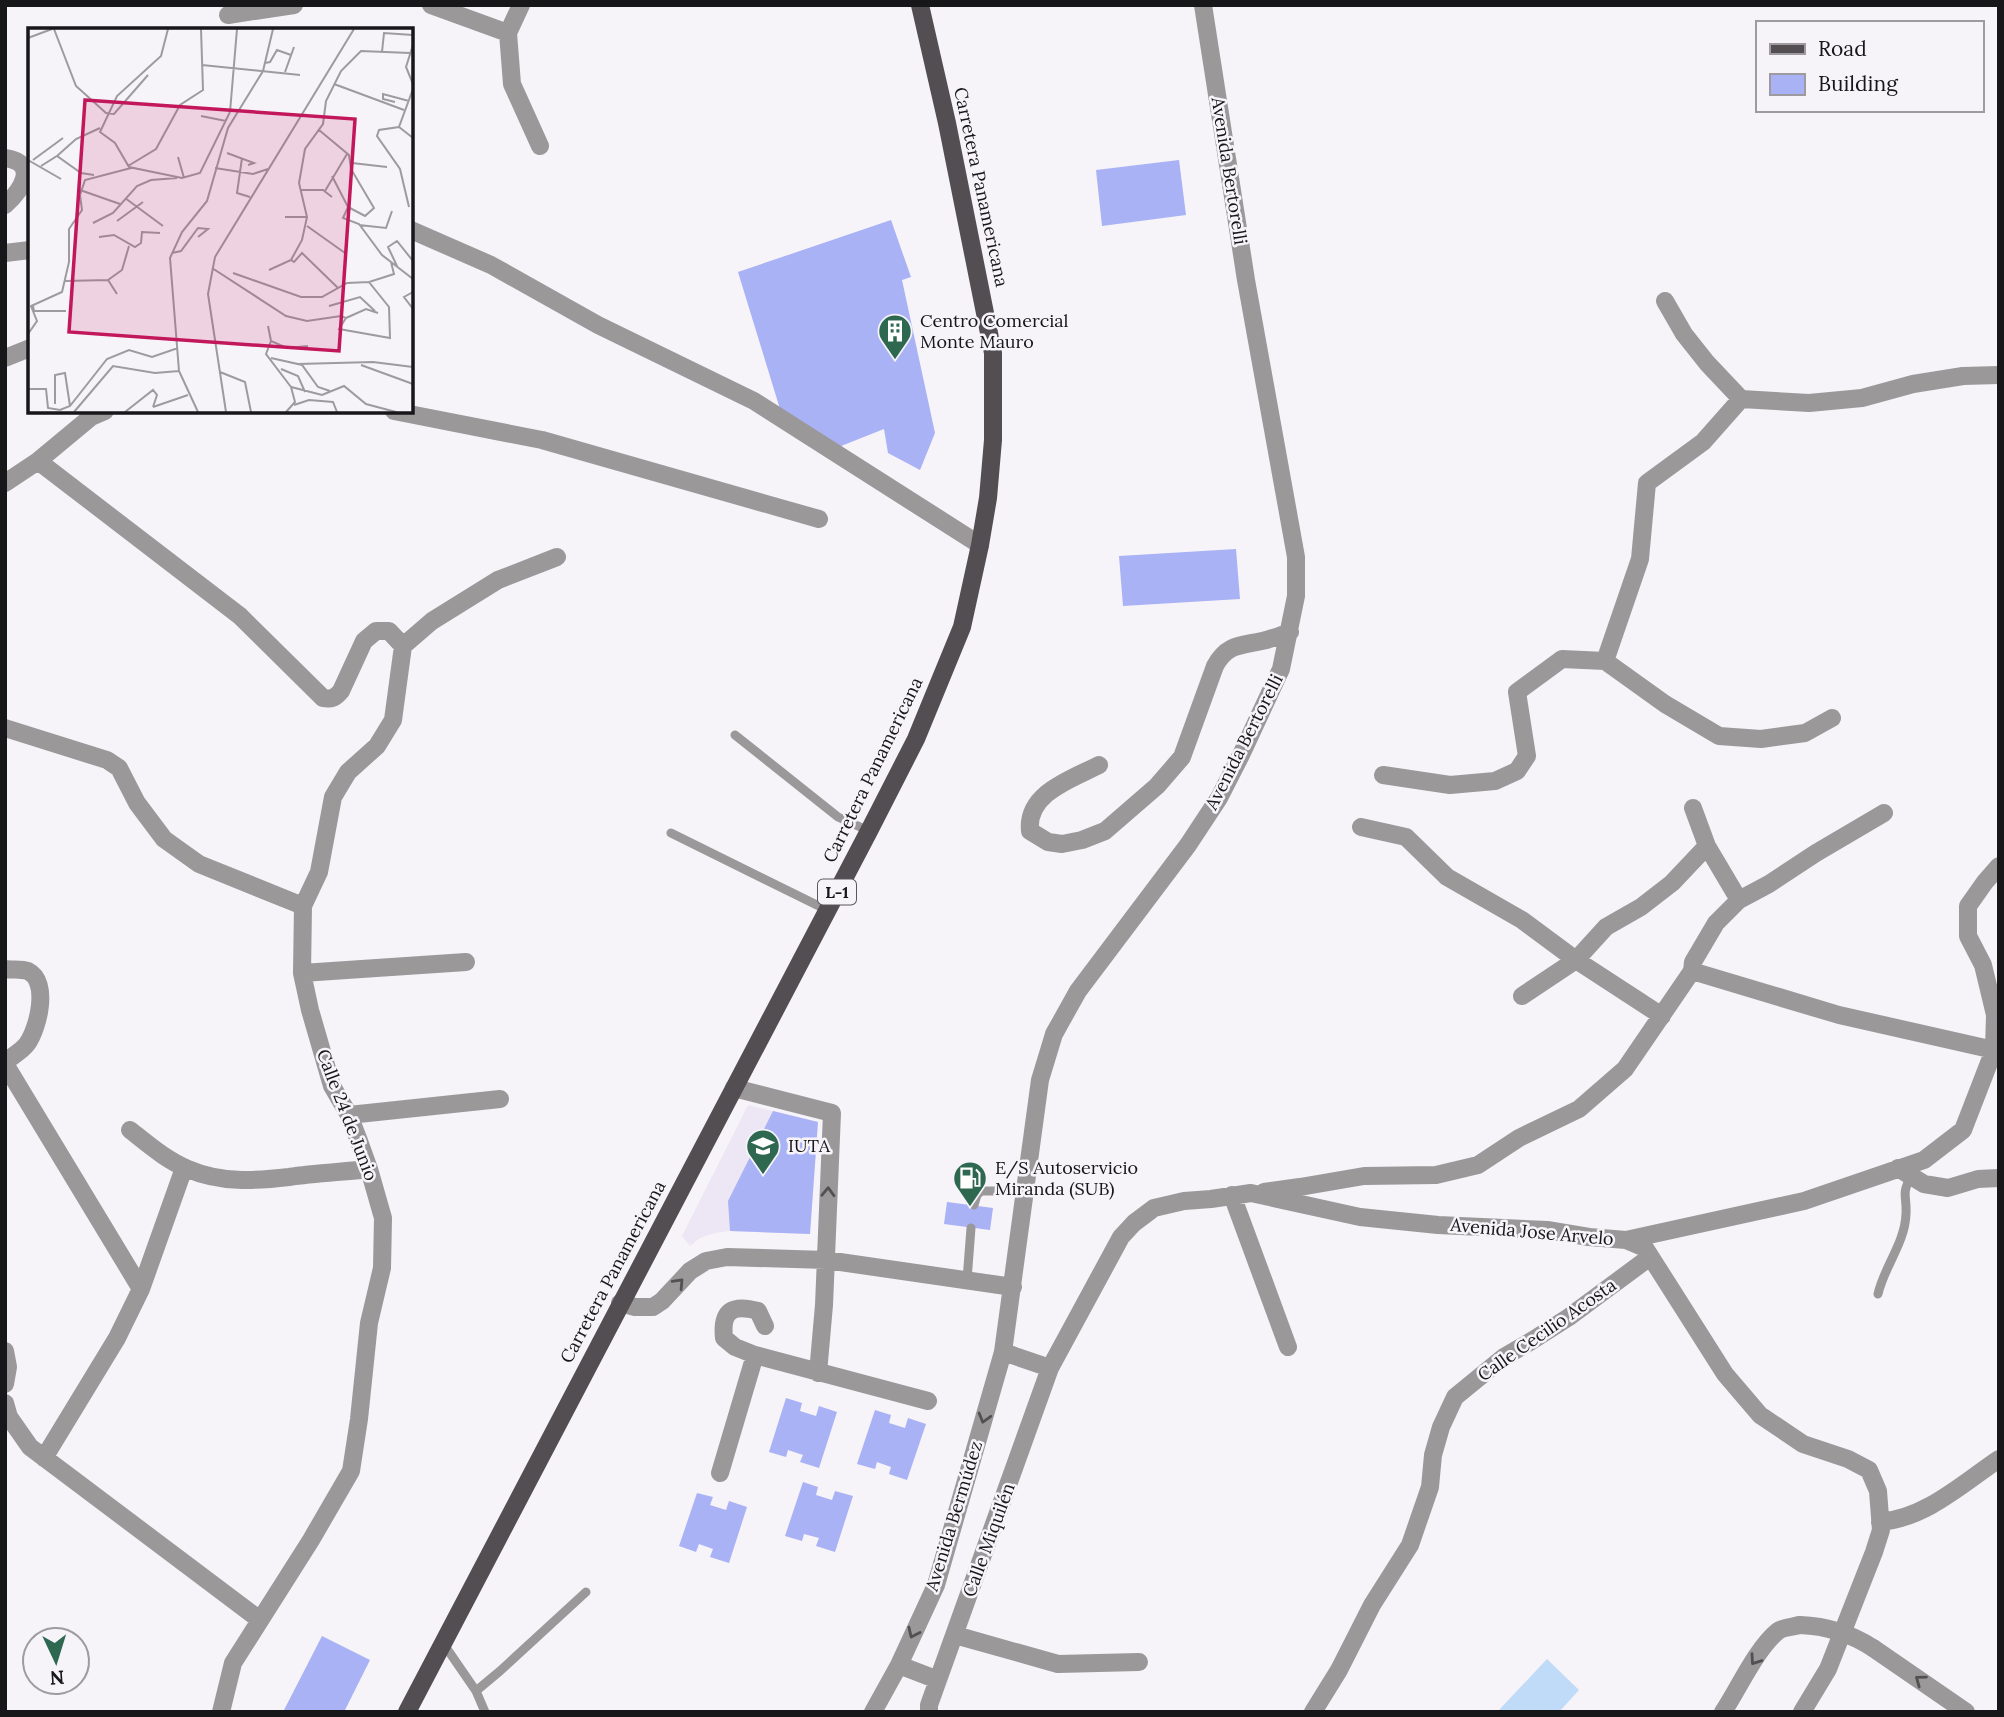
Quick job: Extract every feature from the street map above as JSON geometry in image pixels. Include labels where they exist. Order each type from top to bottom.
[{"type":"main road","name":"Carretera Panamericana","points":[[408,1711],[869,831],[916,739],[962,627],[988,498],[993,440],[993,353],[947,123],[920,5]]},
{"type":"street","points":[[228,15],[294,5]]},
{"type":"street","points":[[431,5],[509,33]]},
{"type":"street","points":[[521,5],[509,33],[512,85],[540,146]]},
{"type":"street","name":"Avenida Bertorelli","points":[[1003,1352],[1040,1080],[1054,1034],[1078,991],[1188,845],[1219,798],[1281,669],[1296,596],[1296,557],[1247,280],[1203,5]]},
{"type":"street","points":[[5,158],[14,159],[23,168],[25,181],[17,195],[5,205]]},
{"type":"street","points":[[413,231],[491,265],[598,325],[754,401],[980,545]]},
{"type":"street","points":[[5,253],[28,250]]},
{"type":"street","points":[[1665,301],[1684,334],[1741,399],[1809,403],[1862,398],[1913,384],[1963,376],[1999,375]]},
{"type":"street","points":[[5,358],[28,349]]},
{"type":"street","points":[[1605,661],[1640,559],[1647,483],[1703,442],[1741,399]]},
{"type":"street","points":[[5,483],[38,461],[91,417],[101,413]]},
{"type":"street","points":[[404,413],[542,440],[819,519]]},
{"type":"street","points":[[38,461],[240,617],[323,698],[337,697],[364,641],[376,631],[389,631],[403,646],[432,621],[498,580],[557,557]]},
{"type":"street","points":[[1099,765],[1052,790],[1038,801],[1032,811],[1030,831],[1048,842],[1062,844],[1105,831],[1157,786],[1182,757],[1221,654],[1235,646],[1290,632]]},
{"type":"street","name":"Calle 24 de Junio","points":[[221,1712],[233,1663],[351,1471],[369,1323],[382,1268],[383,1218],[349,1115],[332,1086],[310,1010],[302,973],[303,906],[319,872],[332,797],[348,772],[377,746],[393,720],[403,646]]},
{"type":"street","points":[[1383,775],[1450,785],[1495,781],[1517,771],[1527,756],[1517,692],[1562,659],[1605,661],[1665,704],[1719,736],[1762,739],[1805,733],[1832,718]]},
{"type":"street","points":[[5,728],[107,760],[119,768],[137,803],[164,839],[199,864],[303,906]]},
{"type":"street","points":[[1693,808],[1707,846],[1739,900]]},
{"type":"street","points":[[1251,1193],[1300,1188],[1364,1176],[1436,1175],[1478,1165],[1519,1138],[1579,1110],[1625,1069],[1692,971],[1693,962],[1711,931],[1739,900],[1884,813]]},
{"type":"street","points":[[1361,827],[1406,837],[1447,877],[1522,920],[1576,960],[1662,1016]]},
{"type":"street","points":[[1522,996],[1576,960],[1606,928],[1672,883],[1707,846]]},
{"type":"street","points":[[1626,1240],[1804,1201],[1905,1172],[1962,1130],[1994,1050],[1997,1015],[1983,965],[1968,936],[1968,906],[1999,866]]},
{"type":"street","points":[[302,973],[466,962]]},
{"type":"street","points":[[5,969],[27,971],[36,979],[41,989],[38,1017],[27,1044],[5,1063],[141,1289]]},
{"type":"street","points":[[1692,971],[1839,1015],[1994,1050]]},
{"type":"street","points":[[734,1088],[832,1113],[824,1305],[818,1373]]},
{"type":"street","points":[[349,1115],[500,1099]]},
{"type":"street","points":[[130,1130],[162,1155],[203,1175],[270,1181],[369,1169]]},
{"type":"street","points":[[44,1458],[117,1338],[141,1289],[184,1168]]},
{"type":"street","points":[[1905,1172],[1924,1184],[1948,1188],[1978,1179],[1999,1178]]},
{"type":"street","name":"Avenida Jose Arvelo","points":[[1050,1368],[1121,1237],[1154,1208],[1184,1200],[1251,1193],[1360,1217],[1547,1230],[1626,1240],[1645,1248],[1725,1374],[1760,1415],[1803,1444],[1848,1459],[1869,1470],[1878,1491],[1881,1530],[1874,1552],[1828,1669],[1802,1712]]},
{"type":"street","points":[[1232,1195],[1288,1347]]},
{"type":"street","points":[[620,1303],[635,1307],[653,1307],[691,1270],[706,1261],[727,1257],[826,1261],[1013,1287]]},
{"type":"street","name":"Calle Cecilio Acosta","points":[[1313,1712],[1339,1670],[1372,1605],[1410,1545],[1430,1486],[1433,1455],[1441,1427],[1455,1397],[1504,1357],[1569,1317],[1650,1257]]},
{"type":"street","points":[[765,1326],[758,1311],[743,1307],[729,1311],[723,1321],[724,1338],[735,1347],[755,1355],[928,1401]]},
{"type":"street","points":[[5,1351],[8,1367],[5,1384]]},
{"type":"street","points":[[1003,1352],[1050,1368]]},
{"type":"street","name":"Avenida Bermúdez","points":[[873,1712],[899,1665],[936,1585],[1003,1352]]},
{"type":"street","points":[[720,1473],[755,1355]]},
{"type":"street","name":"Calle Miquilén","points":[[929,1712],[929,1704],[1050,1368]]},
{"type":"street","points":[[5,1403],[9,1417],[30,1447],[260,1620]]},
{"type":"street","points":[[1880,1522],[1896,1520],[1926,1508],[1999,1459]]},
{"type":"street","points":[[1723,1712],[1750,1666],[1780,1630],[1800,1625],[1817,1625],[1841,1631],[1873,1648],[1966,1712]]},
{"type":"street","points":[[955,1635],[1059,1664],[1139,1662]]},
{"type":"street","points":[[899,1665],[938,1680]]},
{"type":"lane","points":[[735,734],[838,817],[869,831]]},
{"type":"lane","points":[[670,833],[827,910]]},
{"type":"lane","points":[[1878,1294],[1881,1281],[1903,1233],[1906,1214],[1905,1172]]},
{"type":"lane","points":[[974,1205],[981,1191],[1024,1191]]},
{"type":"lane","points":[[967,1280],[971,1228]]},
{"type":"lane","points":[[476,1691],[586,1592]]},
{"type":"lane","points":[[443,1643],[476,1691],[485,1712]]},
{"type":"shaded area","name":"IUTA","points":[[748,1105],[818,1122],[810,1234],[730,1231],[700,1238],[690,1246],[682,1236]]},
{"type":"water","points":[[1547,1659],[1579,1690],[1559,1712],[1501,1712],[1499,1710]]},
{"type":"building","points":[[1179,160],[1186,215],[1102,226],[1096,170]]},
{"type":"building","points":[[891,220],[911,277],[902,280],[935,433],[920,470],[888,453],[884,429],[831,450],[780,409],[738,272]]},
{"type":"building","points":[[1236,549],[1240,599],[1123,606],[1119,556]]},
{"type":"building","name":"IUTA","points":[[773,1111],[818,1122],[810,1234],[730,1231],[728,1201]]},
{"type":"building","points":[[947,1202],[993,1208],[990,1230],[944,1224]]},
{"type":"building","points":[[786,1398],[802,1403],[800,1411],[816,1416],[819,1406],[837,1412],[819,1468],[800,1462],[803,1455],[788,1450],[786,1457],[769,1452]]},
{"type":"building","points":[[875,1410],[891,1415],[889,1423],[905,1428],[908,1418],[926,1424],[907,1480],[889,1474],[891,1467],[877,1462],[875,1469],[857,1464]]},
{"type":"building","points":[[803,1482],[818,1487],[816,1495],[832,1500],[835,1491],[853,1496],[835,1552],[816,1546],[819,1538],[804,1534],[802,1541],[785,1536]]},
{"type":"building","points":[[697,1493],[713,1497],[710,1505],[726,1510],[729,1501],[747,1507],[729,1563],[710,1557],[713,1549],[699,1544],[696,1552],[679,1546]]},
{"type":"building","points":[[322,1636],[370,1660],[344,1712],[283,1712]]},
{"type":"place","name":"Centro Comercial Monte Mauro","points":[[895,361]]},
{"type":"place","name":"IUTA","points":[[763,1176]]},
{"type":"place","name":"E/S Autoservicio Miranda (SUB)","points":[[970,1208]]}]
